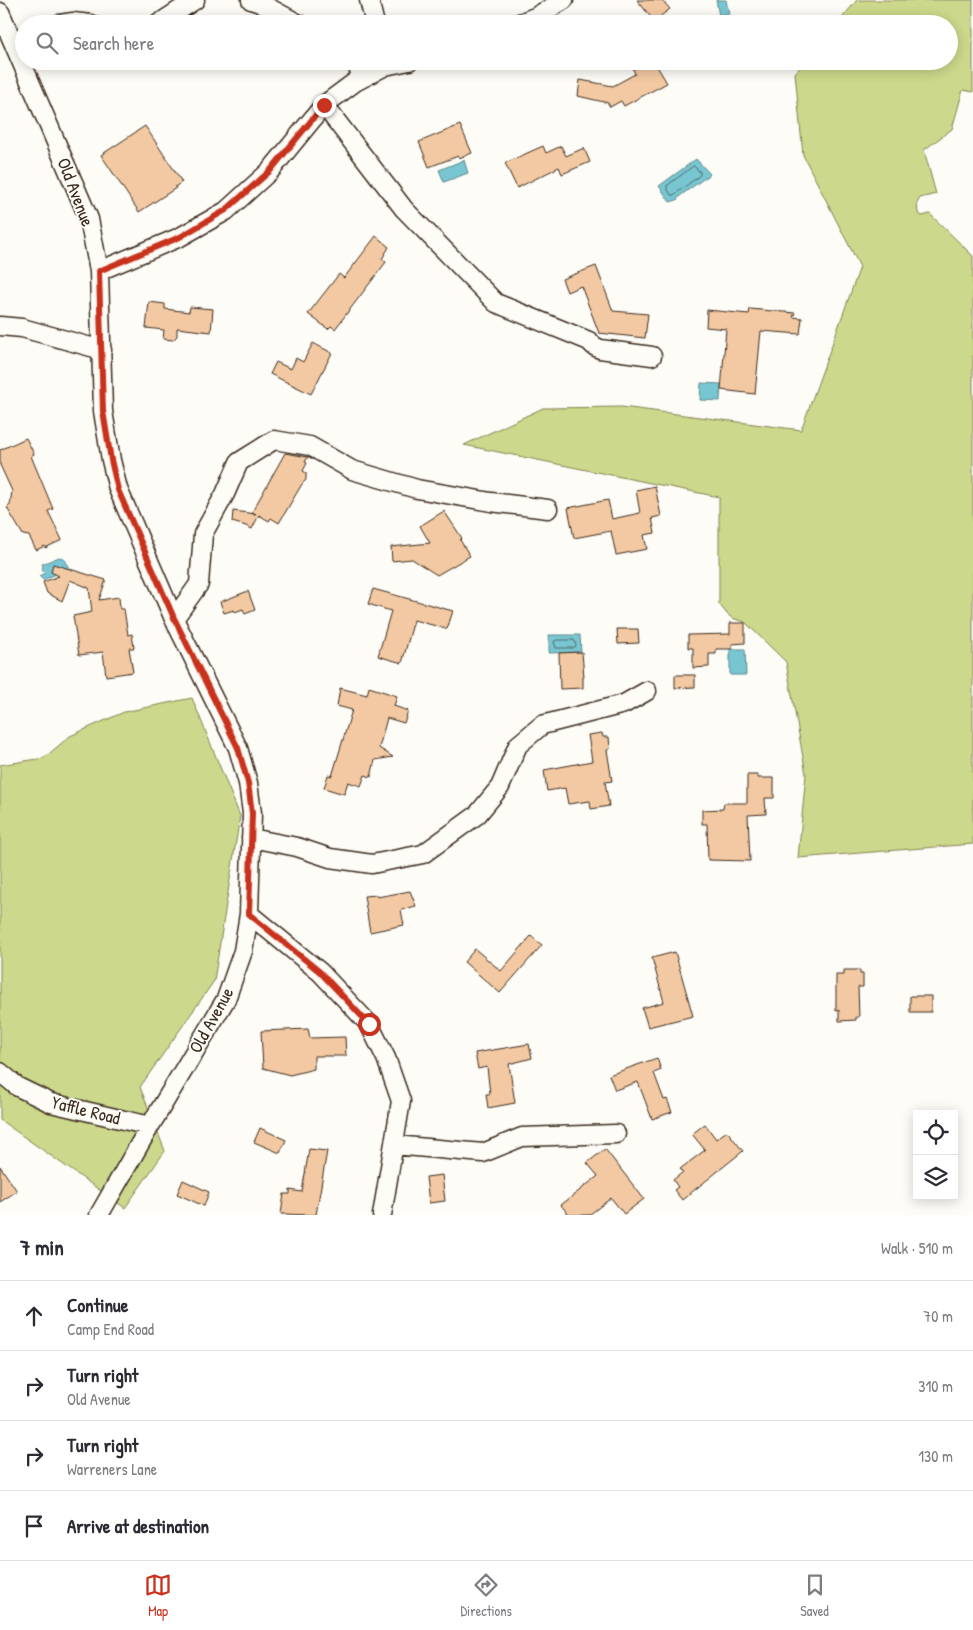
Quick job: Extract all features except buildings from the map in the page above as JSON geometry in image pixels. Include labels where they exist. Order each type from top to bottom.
[{"type":"street","points":[[172,15],[195,0]]},
{"type":"street","points":[[251,0],[282,15]]},
{"type":"street","points":[[369,0],[373,15]]},
{"type":"street","points":[[538,15],[564,0]]},
{"type":"street","name":"Old Avenue","points":[[0,12],[15,34]]},
{"type":"street","name":"Old Avenue","points":[[30,70],[89,218],[99,271],[103,411],[118,490],[174,618],[238,748],[248,783],[252,813],[249,914],[243,951],[226,999],[99,1215]]},
{"type":"street","points":[[360,70],[365,77]]},
{"type":"street","points":[[99,271],[180,237],[226,210],[270,171],[324,105],[355,82],[375,70]]},
{"type":"street","points":[[324,105],[404,209],[496,303],[589,341],[600,349],[652,356]]},
{"type":"street","points":[[0,326],[22,328],[102,350]]},
{"type":"street","points":[[174,618],[199,584],[203,534],[225,494],[239,462],[274,440],[310,446],[352,470],[418,490],[548,509]]},
{"type":"street","points":[[251,838],[297,847],[330,858],[372,864],[423,854],[477,815],[500,787],[518,745],[542,725],[624,704],[647,691]]},
{"type":"street","points":[[249,914],[320,972],[369,1024],[386,1058],[401,1101],[382,1215]]},
{"type":"street","name":"Yaffle Road","points":[[0,1072],[18,1086],[51,1103],[150,1126]]},
{"type":"street","points":[[394,1145],[482,1153],[522,1137],[616,1134]]},
{"type":"green space","points":[[857,0],[973,0],[973,92],[963,90],[952,129],[924,150],[936,194],[920,198],[917,203],[918,213],[922,216],[930,214],[973,256],[973,844],[798,858],[806,774],[786,662],[745,622],[732,618],[719,604],[719,497],[464,445],[543,408],[622,407],[801,430],[860,267],[803,155],[795,73],[798,70],[958,70],[958,15],[844,15]]},
{"type":"green space","points":[[192,698],[240,816],[214,981],[140,1087],[165,1151],[125,1208],[0,1120],[0,765],[44,758],[70,736],[124,712]]},
{"type":"water","points":[[716,0],[726,0],[729,14],[719,15]]},
{"type":"water","points":[[696,159],[710,174],[677,200],[670,202],[659,186]]},
{"type":"water","points":[[464,160],[468,173],[444,182],[439,170]]},
{"type":"water","points":[[701,383],[721,384],[720,401],[700,400]]},
{"type":"water","points":[[59,557],[63,558],[69,568],[43,580],[39,576],[45,573],[42,570],[42,564]]},
{"type":"water","points":[[549,635],[580,635],[581,652],[549,653]]},
{"type":"water","points":[[730,649],[745,649],[746,675],[730,675]]},
{"type":"route","points":[[324,105],[270,171],[226,210],[180,237],[99,271],[103,411],[118,490],[174,618],[238,748],[248,783],[252,813],[249,914],[320,972],[369,1024]]}]
